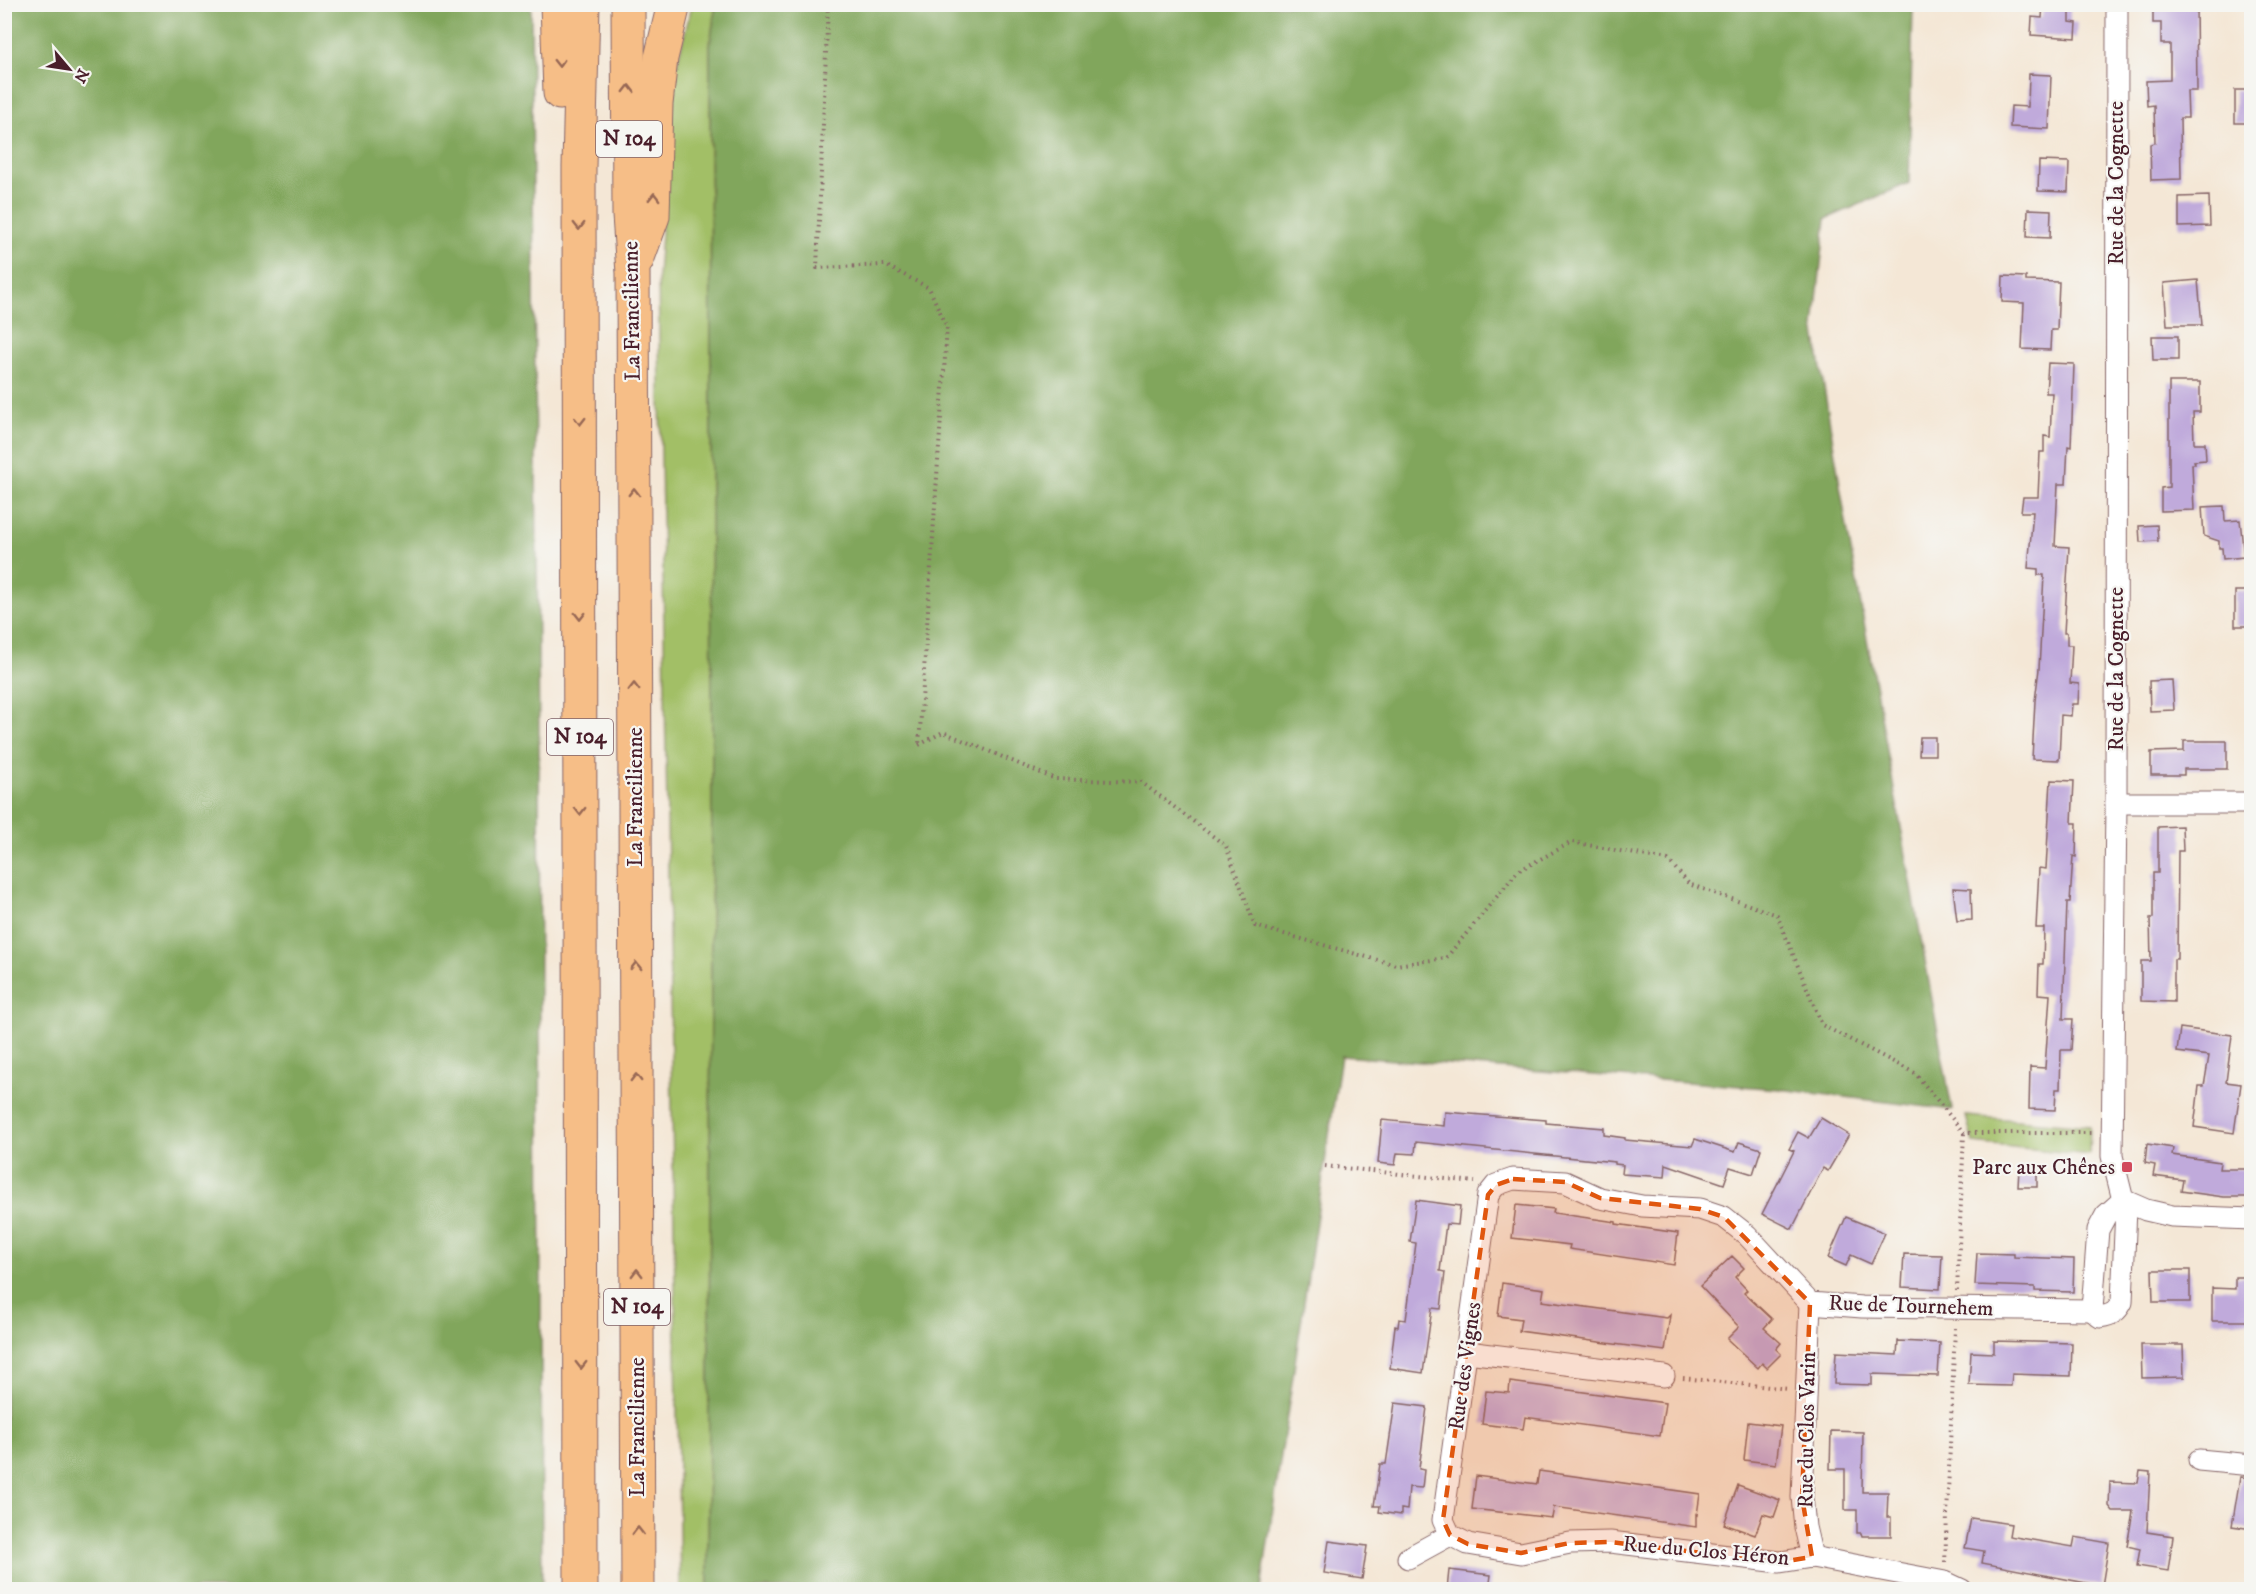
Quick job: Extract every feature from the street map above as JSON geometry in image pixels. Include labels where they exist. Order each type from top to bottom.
[{"type":"highway","points":[[557,4],[561,130],[579,167]]},
{"type":"highway","name":"N 104","points":[[581,1590],[579,167],[583,4]]},
{"type":"highway","name":"La Francilienne","points":[[628,4],[629,215],[633,273],[638,1590]]},
{"type":"highway","points":[[633,273],[653,216],[656,104],[662,58],[674,4]]},
{"type":"street","name":"Rue de la Cognette","points":[[2117,4],[2116,803],[2112,1156],[2123,1200]]},
{"type":"street","points":[[2116,803],[2252,803]]},
{"type":"street","name":"Rue de Tournehem","points":[[1492,1190],[1513,1179],[1565,1182],[1600,1198],[1642,1206],[1700,1209],[1724,1216],[1747,1235],[1810,1302],[1862,1307],[2092,1310],[2100,1317],[2110,1316],[2117,1311],[2122,1302],[2126,1208],[2123,1200]]},
{"type":"street","name":"Rue des Vignes","points":[[1450,1535],[1443,1520],[1492,1190]]},
{"type":"street","points":[[2092,1310],[2098,1230],[2106,1215],[2123,1200],[2146,1210],[2172,1216],[2252,1219]]},
{"type":"street","name":"Rue du Clos Varin","points":[[1810,1302],[1802,1497],[1805,1527],[1812,1557]]},
{"type":"street","points":[[1467,1352],[1664,1376]]},
{"type":"street","points":[[2199,1460],[2252,1465]]},
{"type":"street","points":[[1408,1558],[1450,1535]]},
{"type":"street","name":"Rue du Clos Héron","points":[[1450,1535],[1468,1544],[1521,1552],[1570,1543],[1610,1542],[1780,1562],[1812,1557],[1953,1586]]},
{"type":"path","points":[[828,4],[817,268],[885,265],[929,288],[947,327],[919,745],[943,732],[1055,779],[1141,782],[1226,846],[1255,926],[1396,965],[1446,958],[1518,871],[1572,842],[1668,860],[1689,884],[1777,915],[1822,1025],[1915,1073],[1964,1132],[1956,1308],[1953,1586]]},
{"type":"path","points":[[1964,1132],[2112,1133]]},
{"type":"path","points":[[1324,1166],[1492,1190]]},
{"type":"path","points":[[1664,1376],[1807,1391]]},
{"type":"highlighted area","points":[[1513,1179],[1565,1182],[1600,1198],[1700,1209],[1724,1217],[1810,1303],[1802,1497],[1812,1557],[1780,1562],[1610,1542],[1570,1543],[1521,1553],[1468,1544],[1450,1535],[1443,1520],[1488,1195],[1496,1185]]},
{"type":"green space","points":[[5,4],[531,5],[539,733],[542,1589],[5,1589]]},
{"type":"green space","points":[[716,4],[710,44],[712,771],[708,1589],[680,1590],[658,276],[672,83],[692,5]]},
{"type":"green space","points":[[716,5],[1913,5],[1909,183],[1826,219],[1814,326],[1847,528],[1952,1110],[1779,1089],[1341,1056],[1261,1589],[708,1589],[712,771],[710,44]]},
{"type":"green space","points":[[1966,1116],[2090,1126],[2089,1155],[1973,1143]]},
{"type":"building","points":[[2043,4],[2070,4],[2070,22],[2077,23],[2076,38],[2031,35],[2032,17],[2042,18]]},
{"type":"building","points":[[2153,4],[2196,4],[2197,91],[2187,91],[2188,118],[2180,118],[2181,179],[2151,180],[2150,144],[2155,143],[2154,105],[2147,106],[2146,81],[2170,80],[2170,44],[2161,44],[2161,23],[2153,23]]},
{"type":"building","points":[[2029,74],[2051,75],[2049,129],[2010,127],[2011,106],[2028,107]]},
{"type":"building","points":[[2235,90],[2252,90],[2252,123],[2235,123]]},
{"type":"building","points":[[2039,161],[2069,162],[2068,192],[2038,191]]},
{"type":"building","points":[[2209,196],[2210,226],[2179,227],[2179,197]]},
{"type":"building","points":[[2028,209],[2051,210],[2050,238],[2027,237]]},
{"type":"building","points":[[2003,276],[2026,277],[2026,281],[2059,282],[2057,330],[2051,330],[2050,350],[2022,349],[2024,303],[2002,302]]},
{"type":"building","points":[[2198,280],[2202,325],[2167,325],[2164,283]]},
{"type":"building","points":[[2152,336],[2178,336],[2178,360],[2153,360]]},
{"type":"building","points":[[2048,363],[2074,364],[2071,447],[2068,446],[2066,484],[2058,484],[2055,546],[2069,547],[2064,633],[2067,633],[2067,645],[2072,645],[2070,683],[2079,684],[2078,704],[2072,704],[2071,716],[2061,715],[2059,760],[2032,759],[2044,575],[2038,575],[2038,569],[2028,568],[2033,512],[2021,512],[2023,497],[2038,497],[2040,452],[2044,452],[2044,436],[2050,437],[2052,393],[2046,393]]},
{"type":"building","points":[[2169,382],[2200,382],[2200,412],[2193,412],[2194,443],[2205,443],[2206,460],[2194,461],[2195,464],[2192,464],[2194,510],[2161,511],[2161,488],[2169,487]]},
{"type":"building","points":[[2224,506],[2225,521],[2240,520],[2244,557],[2223,559],[2219,541],[2204,536],[2202,507]]},
{"type":"building","points":[[2157,525],[2158,541],[2140,542],[2139,526]]},
{"type":"building","points":[[2235,591],[2252,591],[2252,626],[2235,626]]},
{"type":"building","points":[[2172,680],[2174,710],[2150,711],[2149,681]]},
{"type":"building","points":[[1920,737],[1935,737],[1935,755],[1919,755]]},
{"type":"building","points":[[2184,741],[2227,741],[2227,769],[2184,769],[2184,775],[2151,775],[2151,752],[2184,751]]},
{"type":"building","points":[[2051,780],[2074,781],[2072,823],[2077,823],[2076,857],[2073,856],[2070,902],[2067,902],[2063,1019],[2073,1019],[2071,1050],[2061,1050],[2060,1089],[2056,1089],[2055,1110],[2029,1109],[2030,1067],[2045,1068],[2050,995],[2038,994],[2039,964],[2043,964],[2044,928],[2036,928],[2039,868],[2046,869]]},
{"type":"building","points":[[2182,826],[2183,851],[2178,851],[2177,959],[2174,959],[2174,1002],[2141,1001],[2141,961],[2151,961],[2150,918],[2153,918],[2153,873],[2158,873],[2158,827]]},
{"type":"building","points":[[1953,888],[1971,889],[1972,920],[1957,921]]},
{"type":"building","points":[[2180,1028],[2232,1035],[2226,1082],[2241,1084],[2234,1133],[2194,1127],[2199,1086],[2204,1086],[2209,1056],[2177,1052]]},
{"type":"building","points":[[1445,1112],[1546,1120],[1546,1123],[1604,1128],[1604,1135],[1625,1138],[1625,1140],[1692,1146],[1695,1139],[1735,1152],[1739,1142],[1761,1149],[1753,1174],[1730,1167],[1724,1184],[1666,1164],[1665,1177],[1622,1174],[1623,1165],[1615,1164],[1615,1162],[1416,1142],[1415,1154],[1397,1153],[1395,1165],[1378,1163],[1382,1120],[1444,1126]]},
{"type":"building","points":[[1821,1118],[1849,1135],[1828,1171],[1823,1168],[1792,1229],[1762,1214],[1794,1151],[1789,1149],[1798,1132],[1809,1138]]},
{"type":"building","points":[[2147,1144],[2173,1148],[2172,1155],[2220,1162],[2219,1169],[2252,1169],[2252,1197],[2224,1197],[2181,1191],[2183,1180],[2153,1176],[2155,1165],[2145,1163]]},
{"type":"building","points":[[2019,1169],[2037,1170],[2037,1187],[2018,1187]]},
{"type":"building","points":[[1416,1200],[1460,1206],[1458,1225],[1446,1224],[1440,1271],[1445,1272],[1441,1309],[1432,1308],[1423,1373],[1390,1368],[1395,1326],[1398,1327],[1399,1319],[1406,1320],[1416,1243],[1410,1242]]},
{"type":"building","points":[[1516,1205],[1554,1209],[1553,1213],[1678,1233],[1674,1265],[1569,1249],[1570,1245],[1512,1238]]},
{"type":"building","points":[[1846,1217],[1885,1233],[1871,1264],[1851,1255],[1846,1266],[1828,1258]]},
{"type":"building","points":[[1977,1253],[2074,1259],[2073,1292],[2035,1291],[2035,1287],[1975,1285]]},
{"type":"building","points":[[1904,1254],[1942,1255],[1940,1289],[1902,1287]]},
{"type":"building","points":[[1732,1256],[1744,1268],[1735,1277],[1747,1290],[1744,1293],[1772,1319],[1764,1328],[1781,1343],[1776,1349],[1781,1354],[1767,1368],[1762,1363],[1758,1368],[1727,1339],[1739,1327],[1700,1286]]},
{"type":"building","points":[[2152,1270],[2190,1270],[2190,1302],[2153,1302]]},
{"type":"building","points":[[2235,1277],[2252,1277],[2252,1321],[2212,1321],[2212,1288],[2235,1289]]},
{"type":"building","points":[[1502,1283],[1544,1289],[1542,1301],[1667,1318],[1670,1315],[1665,1351],[1519,1331],[1521,1319],[1498,1316]]},
{"type":"building","points":[[1898,1341],[1940,1343],[1938,1376],[1872,1374],[1872,1385],[1834,1384],[1836,1352],[1897,1355]]},
{"type":"building","points":[[1994,1341],[2072,1343],[2071,1376],[2012,1374],[2011,1386],[1969,1385],[1971,1352],[1994,1353]]},
{"type":"building","points":[[2141,1345],[2183,1345],[2184,1377],[2142,1378]]},
{"type":"building","points":[[1510,1382],[1665,1403],[1660,1436],[1525,1417],[1523,1429],[1482,1424],[1486,1391],[1509,1393]]},
{"type":"building","points":[[1395,1403],[1427,1407],[1419,1469],[1424,1470],[1422,1488],[1409,1487],[1407,1510],[1401,1509],[1401,1515],[1379,1512],[1380,1506],[1374,1506],[1380,1464],[1386,1464]]},
{"type":"building","points":[[1748,1422],[1781,1426],[1776,1464],[1744,1460]]},
{"type":"building","points":[[1831,1431],[1863,1432],[1862,1492],[1888,1492],[1887,1517],[1891,1517],[1891,1536],[1862,1536],[1861,1533],[1857,1533],[1857,1510],[1845,1510],[1845,1469],[1830,1469]]},
{"type":"building","points":[[1539,1471],[1700,1494],[1696,1527],[1554,1507],[1552,1518],[1472,1509],[1476,1476],[1537,1484]]},
{"type":"building","points":[[2140,1471],[2150,1472],[2147,1532],[2173,1536],[2168,1571],[2137,1566],[2140,1549],[2127,1546],[2133,1511],[2113,1511],[2109,1506],[2110,1482],[2138,1483]]},
{"type":"building","points":[[2240,1477],[2252,1478],[2252,1529],[2232,1526]]},
{"type":"building","points":[[1738,1485],[1780,1500],[1774,1517],[1763,1514],[1755,1535],[1724,1524]]},
{"type":"building","points":[[1971,1518],[2011,1524],[2009,1536],[2073,1547],[2075,1537],[2109,1543],[2102,1586],[1982,1563],[1984,1551],[1965,1548]]},
{"type":"building","points":[[1329,1541],[1367,1546],[1362,1579],[1324,1573]]},
{"type":"building","points":[[1449,1570],[1491,1575],[1489,1590],[1447,1590]]},
{"type":"place","name":"Parc aux Chênes","points":[[2127,1167]]}]
